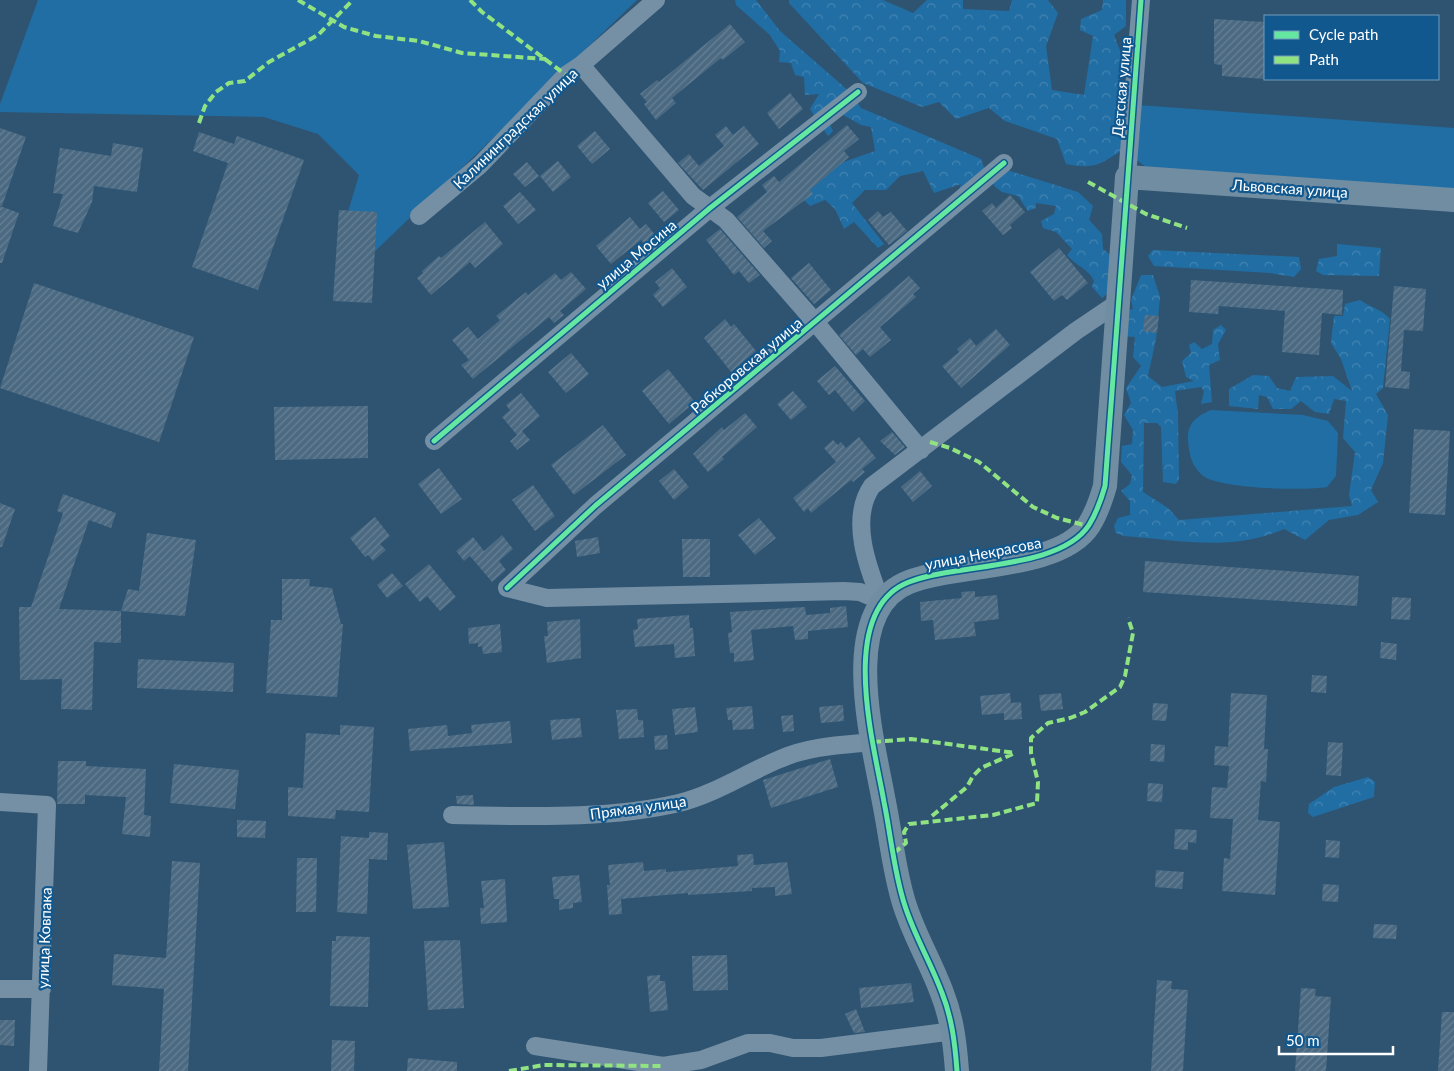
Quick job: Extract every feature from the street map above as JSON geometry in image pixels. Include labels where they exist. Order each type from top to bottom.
[{"type":"street","name":"Калининградская улица","points":[[419,216],[480,165],[566,75],[581,65],[656,0]]},
{"type":"street","name":"Детская улица","points":[[1127,177],[1141,0]]},
{"type":"street","points":[[581,65],[693,196],[726,220],[816,323],[921,450]]},
{"type":"street","name":"улица Мосина","points":[[434,440],[710,208],[858,92]]},
{"type":"street","name":"Рабкоровская улица","points":[[881,601],[860,592],[844,591],[548,598],[507,588],[595,506],[1004,164]]},
{"type":"street","name":"Львовская улица","points":[[1127,177],[1454,200]]},
{"type":"street","name":"улица Некрасова","points":[[881,601],[895,587],[924,576],[1054,552],[1073,540],[1088,526],[1100,505],[1105,486],[1127,177]]},
{"type":"street","points":[[957,1071],[954,1031],[943,994],[917,940],[904,904],[873,742],[866,688],[866,653],[870,627],[881,601],[866,561],[862,521],[866,496],[872,486],[1076,331],[1119,302]]},
{"type":"street","name":"Прямая улица","points":[[452,815],[584,815],[678,803],[698,797],[781,758],[806,750],[873,742]]},
{"type":"street","name":"улица Ковпака","points":[[0,802],[47,806],[38,1071]]},
{"type":"street","points":[[0,989],[42,990]]},
{"type":"street","points":[[535,1046],[662,1066],[702,1060],[748,1043],[770,1043],[793,1048],[821,1048],[954,1031]]},
{"type":"green space","points":[[38,0],[637,0],[370,256],[342,232],[359,175],[318,134],[264,117],[0,112],[0,104]]},
{"type":"green space","points":[[735,0],[756,0],[780,31],[851,93],[861,108],[981,159],[985,170],[958,193],[961,184],[934,193],[923,171],[900,176],[886,190],[865,190],[852,203],[884,244],[878,248],[854,222],[844,229],[835,209],[825,200],[810,206],[801,197],[815,172],[875,151],[871,127],[861,125],[829,107],[825,114],[833,131],[828,136],[810,109],[819,94],[805,95],[804,77],[795,75],[791,63],[779,62],[780,51],[770,35],[736,5]]},
{"type":"green space","points":[[789,0],[883,0],[913,13],[927,0],[963,0],[963,9],[1009,11],[1012,0],[1048,0],[1058,13],[1046,46],[1052,90],[1084,95],[1093,36],[1080,30],[1081,19],[1102,10],[1103,0],[1126,0],[1126,26],[1114,35],[1126,66],[1118,83],[1128,113],[1121,151],[1095,165],[1066,164],[1057,139],[1005,121],[989,108],[956,119],[939,102],[922,107],[863,83],[789,3]]},
{"type":"green space","points":[[1138,105],[1454,128],[1454,189],[1149,169],[1135,159]]},
{"type":"green space","points":[[1010,171],[1078,192],[1093,206],[1089,220],[1102,234],[1103,249],[1114,258],[1114,287],[1102,298],[1092,287],[1094,281],[1091,277],[1067,255],[1072,249],[1056,232],[1043,228],[1041,221],[1054,214],[1056,206],[1036,203],[1036,208],[1028,211],[1018,196],[1002,192],[994,186],[993,173]]},
{"type":"green space","points":[[1337,244],[1381,248],[1379,276],[1323,275],[1316,271],[1319,259],[1337,256]]},
{"type":"green space","points":[[1153,250],[1299,257],[1301,269],[1294,277],[1270,273],[1154,266],[1148,256]]},
{"type":"green space","points":[[1141,275],[1153,275],[1160,297],[1156,339],[1148,376],[1162,387],[1194,381],[1186,377],[1182,361],[1191,353],[1189,345],[1194,342],[1202,349],[1212,344],[1213,330],[1221,325],[1226,330],[1218,344],[1220,360],[1209,365],[1212,402],[1201,404],[1204,391],[1201,387],[1175,391],[1178,415],[1179,479],[1176,484],[1163,482],[1161,427],[1157,423],[1144,423],[1143,492],[1168,508],[1179,520],[1352,506],[1349,495],[1355,452],[1343,438],[1346,401],[1334,399],[1329,414],[1315,412],[1301,401],[1291,409],[1273,409],[1267,397],[1259,395],[1258,409],[1229,406],[1229,389],[1253,375],[1269,376],[1277,388],[1290,391],[1296,377],[1333,376],[1352,391],[1341,359],[1331,343],[1334,316],[1343,316],[1345,304],[1360,300],[1384,313],[1390,319],[1383,388],[1376,394],[1388,415],[1383,463],[1371,490],[1378,502],[1358,515],[1329,520],[1305,540],[1284,529],[1245,540],[1205,543],[1124,536],[1116,533],[1114,526],[1118,518],[1130,515],[1130,501],[1121,491],[1130,484],[1132,475],[1121,462],[1122,446],[1132,444],[1133,430],[1124,415],[1131,403],[1126,388],[1141,366],[1133,357],[1135,337],[1122,336],[1125,311],[1133,309],[1131,300]]},
{"type":"green space","points":[[1211,410],[1303,415],[1328,421],[1338,433],[1336,476],[1327,487],[1300,489],[1242,486],[1211,480],[1202,475],[1193,463],[1190,455],[1188,434],[1194,421]]},
{"type":"green space","points":[[1368,777],[1375,782],[1374,797],[1313,817],[1308,813],[1309,804],[1334,787]]},
{"type":"building","points":[[1214,19],[1264,22],[1264,79],[1222,76],[1222,65],[1214,64]]},
{"type":"building","points":[[730,24],[745,42],[723,60],[721,58],[672,98],[676,103],[656,120],[644,104],[647,102],[640,94],[657,80],[659,82]]},
{"type":"building","points":[[790,93],[803,109],[779,129],[767,113]]},
{"type":"building","points":[[847,125],[859,139],[844,151],[849,157],[810,190],[813,194],[763,231],[772,241],[764,248],[737,217],[767,192],[762,185],[774,176],[779,182]]},
{"type":"building","points":[[726,126],[733,135],[744,126],[759,144],[703,190],[678,163],[689,154],[699,166],[724,146],[715,135]]},
{"type":"building","points":[[0,128],[26,137],[2,206],[0,206]]},
{"type":"building","points":[[595,131],[610,149],[592,164],[577,146]]},
{"type":"building","points":[[199,132],[234,144],[237,136],[304,160],[258,290],[192,267],[228,163],[193,151]]},
{"type":"building","points":[[113,143],[143,148],[137,192],[94,186],[92,202],[78,233],[53,226],[63,194],[53,193],[60,148],[111,156]]},
{"type":"building","points":[[558,161],[571,177],[553,192],[540,176]]},
{"type":"building","points":[[527,162],[539,176],[525,187],[513,174]]},
{"type":"building","points":[[663,191],[679,210],[664,222],[648,203]]},
{"type":"building","points":[[520,192],[536,210],[518,224],[503,206]]},
{"type":"building","points":[[1010,195],[1025,212],[1010,225],[1012,228],[1003,235],[982,211],[992,203],[996,208]]},
{"type":"building","points":[[0,206],[19,213],[2,263],[0,263]]},
{"type":"building","points":[[339,210],[377,212],[372,303],[333,301]]},
{"type":"building","points":[[878,211],[883,217],[891,212],[907,231],[889,245],[868,220]]},
{"type":"building","points":[[630,217],[640,229],[646,224],[657,237],[646,246],[641,240],[611,264],[596,246]]},
{"type":"building","points":[[485,222],[503,244],[475,268],[470,262],[431,295],[417,278],[423,273],[422,271]]},
{"type":"building","points":[[720,229],[760,275],[749,283],[739,271],[734,275],[706,240]]},
{"type":"building","points":[[1059,248],[1088,283],[1067,300],[1062,295],[1054,301],[1030,272]]},
{"type":"building","points":[[809,263],[831,290],[814,304],[791,278]]},
{"type":"building","points":[[672,268],[687,287],[663,307],[653,295],[660,288],[655,282]]},
{"type":"building","points":[[571,272],[586,289],[560,311],[564,315],[554,323],[549,317],[473,379],[461,365],[469,360],[452,340],[468,327],[478,339],[500,320],[496,316],[526,292],[528,295],[555,273],[561,280]]},
{"type":"building","points":[[909,276],[920,288],[913,294],[916,297],[880,327],[891,340],[870,357],[863,349],[856,355],[839,335]]},
{"type":"building","points":[[1191,280],[1343,290],[1342,315],[1322,313],[1319,355],[1282,352],[1285,311],[1219,306],[1218,314],[1189,312]]},
{"type":"building","points":[[34,283],[194,337],[159,442],[0,388]]},
{"type":"building","points":[[1394,286],[1426,289],[1423,331],[1404,330],[1401,371],[1410,372],[1409,389],[1385,387]]},
{"type":"building","points":[[1145,315],[1159,316],[1157,333],[1143,331]]},
{"type":"building","points":[[725,319],[731,327],[734,324],[756,351],[731,372],[704,338]]},
{"type":"building","points":[[996,329],[1010,345],[961,388],[942,366],[959,352],[957,349],[970,338],[976,346]]},
{"type":"building","points":[[571,353],[589,374],[566,393],[548,372]]},
{"type":"building","points":[[835,366],[865,401],[853,412],[835,390],[829,395],[817,381]]},
{"type":"building","points":[[668,369],[695,402],[669,424],[642,391]]},
{"type":"building","points":[[793,391],[807,407],[791,420],[777,404]]},
{"type":"building","points":[[521,393],[540,416],[522,431],[530,440],[517,450],[510,441],[517,435],[502,417],[510,410],[506,405]]},
{"type":"building","points":[[368,406],[368,458],[275,460],[274,407]]},
{"type":"building","points":[[745,413],[757,427],[722,457],[724,459],[708,472],[693,454],[722,427],[724,430]]},
{"type":"building","points":[[603,425],[626,455],[574,495],[551,465]]},
{"type":"building","points":[[1414,429],[1450,431],[1445,515],[1409,513]]},
{"type":"building","points":[[892,432],[905,447],[895,455],[880,441]]},
{"type":"building","points":[[859,437],[876,458],[862,469],[865,472],[853,482],[851,480],[811,513],[808,508],[804,512],[793,498],[836,462],[824,448],[833,440],[838,445],[841,442],[846,448]]},
{"type":"building","points":[[439,468],[462,499],[441,514],[418,484]]},
{"type":"building","points":[[674,469],[689,487],[674,500],[659,481]]},
{"type":"building","points":[[920,471],[932,486],[913,502],[901,487]]},
{"type":"building","points":[[533,485],[555,516],[535,531],[512,500]]},
{"type":"building","points":[[63,494],[116,513],[111,528],[89,520],[59,609],[121,611],[121,643],[94,642],[92,710],[61,709],[62,679],[20,680],[19,607],[31,607],[63,513],[57,511]]},
{"type":"building","points":[[0,503],[15,509],[2,547],[0,547]]},
{"type":"building","points":[[375,517],[390,536],[380,544],[386,550],[373,561],[368,555],[365,557],[350,538]]},
{"type":"building","points":[[759,518],[776,538],[755,555],[738,535]]},
{"type":"building","points":[[147,533],[196,540],[185,616],[121,611],[128,589],[139,591]]},
{"type":"building","points":[[502,535],[513,549],[499,561],[506,570],[492,582],[470,556],[464,561],[456,551],[473,537],[484,551]]},
{"type":"building","points":[[598,537],[600,553],[577,557],[575,541]]},
{"type":"building","points":[[682,539],[710,539],[710,577],[683,577]]},
{"type":"building","points":[[1145,561],[1359,576],[1357,606],[1143,592]]},
{"type":"building","points":[[429,564],[456,597],[440,611],[427,596],[420,602],[405,584]]},
{"type":"building","points":[[392,573],[403,586],[387,598],[377,585]]},
{"type":"building","points":[[282,579],[310,579],[309,586],[332,588],[341,624],[343,624],[337,697],[266,693],[271,620],[282,620]]},
{"type":"building","points":[[975,591],[975,597],[997,595],[999,619],[974,622],[976,636],[935,640],[933,620],[921,621],[920,602],[962,598],[961,592]]},
{"type":"building","points":[[1392,597],[1411,598],[1410,620],[1391,619]]},
{"type":"building","points":[[846,606],[848,627],[808,631],[808,639],[795,640],[793,626],[751,630],[754,660],[734,662],[734,653],[730,653],[728,633],[732,632],[730,612],[805,607],[806,615],[830,613],[830,608]]},
{"type":"building","points":[[689,615],[690,628],[693,628],[695,656],[675,658],[674,644],[635,647],[633,630],[638,629],[637,619]]},
{"type":"building","points":[[580,619],[581,658],[547,663],[544,636],[548,636],[547,622]]},
{"type":"building","points":[[500,624],[502,652],[483,654],[482,646],[478,647],[478,643],[469,644],[468,628]]},
{"type":"building","points":[[1381,642],[1397,644],[1396,660],[1380,658]]},
{"type":"building","points":[[138,659],[234,663],[233,692],[137,688]]},
{"type":"building","points":[[1312,675],[1327,676],[1326,693],[1311,692]]},
{"type":"building","points":[[1010,693],[1011,703],[1021,702],[1022,719],[1004,720],[1004,713],[982,715],[980,696]]},
{"type":"building","points":[[1061,693],[1063,709],[1041,711],[1039,695]]},
{"type":"building","points":[[1231,693],[1267,695],[1264,749],[1268,749],[1266,782],[1261,781],[1258,820],[1280,822],[1275,895],[1222,891],[1224,858],[1230,859],[1233,819],[1210,818],[1212,787],[1227,788],[1229,766],[1214,765],[1215,746],[1228,747]]},
{"type":"building","points":[[1153,703],[1168,704],[1166,721],[1152,720]]},
{"type":"building","points":[[843,705],[844,721],[821,723],[819,707]]},
{"type":"building","points":[[752,706],[754,729],[733,730],[732,720],[728,720],[726,708]]},
{"type":"building","points":[[695,707],[698,732],[675,735],[672,709]]},
{"type":"building","points":[[637,709],[638,720],[643,720],[644,737],[619,739],[616,710]]},
{"type":"building","points":[[793,715],[794,731],[783,732],[781,716]]},
{"type":"building","points":[[580,718],[582,737],[552,740],[550,720]]},
{"type":"building","points":[[510,721],[512,743],[410,751],[408,729],[447,725],[448,736],[472,733],[471,725]]},
{"type":"building","points":[[340,725],[374,727],[369,812],[336,810],[335,819],[288,816],[288,787],[303,788],[306,733],[340,735]]},
{"type":"building","points":[[667,735],[668,749],[655,750],[654,736]]},
{"type":"building","points":[[1328,742],[1343,743],[1341,776],[1326,775]]},
{"type":"building","points":[[1151,744],[1165,745],[1164,762],[1150,761]]},
{"type":"building","points":[[830,759],[838,787],[771,808],[763,780]]},
{"type":"building","points":[[58,761],[86,761],[86,766],[146,769],[144,815],[151,816],[150,837],[122,834],[126,797],[85,795],[85,804],[57,804]]},
{"type":"building","points":[[174,764],[239,770],[235,809],[170,803]]},
{"type":"building","points":[[1148,783],[1163,784],[1162,802],[1147,801]]},
{"type":"building","points":[[473,795],[474,805],[457,804],[456,796]]},
{"type":"building","points":[[237,820],[266,821],[265,838],[237,837]]},
{"type":"building","points":[[1175,829],[1197,830],[1196,843],[1188,842],[1188,850],[1174,849]]},
{"type":"building","points":[[369,832],[388,833],[387,860],[369,859],[367,914],[337,912],[341,836],[369,838]]},
{"type":"building","points":[[1326,840],[1340,841],[1339,858],[1325,857]]},
{"type":"building","points":[[444,842],[449,907],[413,909],[407,845]]},
{"type":"building","points":[[753,854],[754,865],[787,862],[792,894],[775,896],[775,887],[752,888],[752,891],[688,895],[688,893],[621,899],[622,914],[609,915],[607,885],[610,885],[608,865],[643,862],[644,871],[666,869],[666,872],[738,866],[737,855]]},
{"type":"building","points":[[297,858],[317,858],[316,912],[296,912]]},
{"type":"building","points":[[172,861],[200,863],[188,1071],[159,1071],[164,989],[112,985],[114,954],[166,958]]},
{"type":"building","points":[[1156,870],[1184,872],[1182,889],[1155,887]]},
{"type":"building","points":[[579,875],[582,902],[573,903],[573,908],[559,910],[559,899],[554,899],[552,877]]},
{"type":"building","points":[[505,879],[507,922],[481,924],[480,908],[484,908],[481,881]]},
{"type":"building","points":[[1323,884],[1339,885],[1338,902],[1322,901]]},
{"type":"building","points":[[1374,924],[1397,925],[1396,939],[1373,938]]},
{"type":"building","points":[[336,936],[370,937],[368,1007],[330,1006],[332,941],[336,941]]},
{"type":"building","points":[[460,940],[464,1008],[428,1010],[424,941]]},
{"type":"building","points":[[727,955],[728,990],[693,991],[692,956]]},
{"type":"building","points":[[660,975],[660,981],[665,981],[668,1010],[650,1012],[647,976]]},
{"type":"building","points":[[1157,980],[1172,981],[1171,989],[1188,990],[1183,1071],[1151,1071]]},
{"type":"building","points":[[911,983],[914,1002],[861,1008],[859,988]]},
{"type":"building","points":[[1301,988],[1316,989],[1315,996],[1331,997],[1326,1071],[1295,1071]]},
{"type":"building","points":[[856,1009],[865,1032],[854,1033],[845,1014]]},
{"type":"building","points":[[1442,1012],[1454,1012],[1454,1071],[1438,1071]]},
{"type":"building","points":[[0,1020],[15,1020],[14,1046],[0,1045]]},
{"type":"building","points":[[332,1040],[355,1041],[354,1071],[331,1071]]},
{"type":"building","points":[[408,1058],[457,1062],[457,1071],[407,1071]]},
{"type":"marked path","points":[[298,0],[344,27],[376,36],[419,41],[462,53],[546,59]]},
{"type":"marked path","points":[[199,123],[205,106],[216,92],[229,83],[245,81],[269,62],[318,35],[353,0]]},
{"type":"marked path","points":[[470,0],[482,12],[566,75]]},
{"type":"marked path","points":[[1088,182],[1146,214],[1187,228]]},
{"type":"marked path","points":[[930,442],[950,448],[979,462],[1033,507],[1057,518],[1088,526]]},
{"type":"marked path","points":[[894,853],[906,843],[904,832],[909,824],[993,815],[1037,803],[1038,782],[1031,753],[1031,738],[1048,723],[1085,712],[1120,687],[1125,676],[1133,633],[1128,618]]},
{"type":"marked path","points":[[873,742],[911,739],[1015,753]]},
{"type":"marked path","points":[[932,816],[967,787],[973,776],[981,768],[1015,753]]},
{"type":"marked path","points":[[509,1071],[544,1065],[663,1066]]},
{"type":"cycle path","points":[[957,1071],[952,1031],[945,1002],[909,917],[898,881],[868,715],[865,681],[866,649],[873,620],[887,597],[909,582],[953,571],[1032,558],[1055,550],[1075,540],[1089,525],[1097,511],[1105,486],[1141,0]]},
{"type":"cycle path","points":[[434,441],[710,208],[858,92]]},
{"type":"cycle path","points":[[507,588],[595,506],[1004,163]]}]
